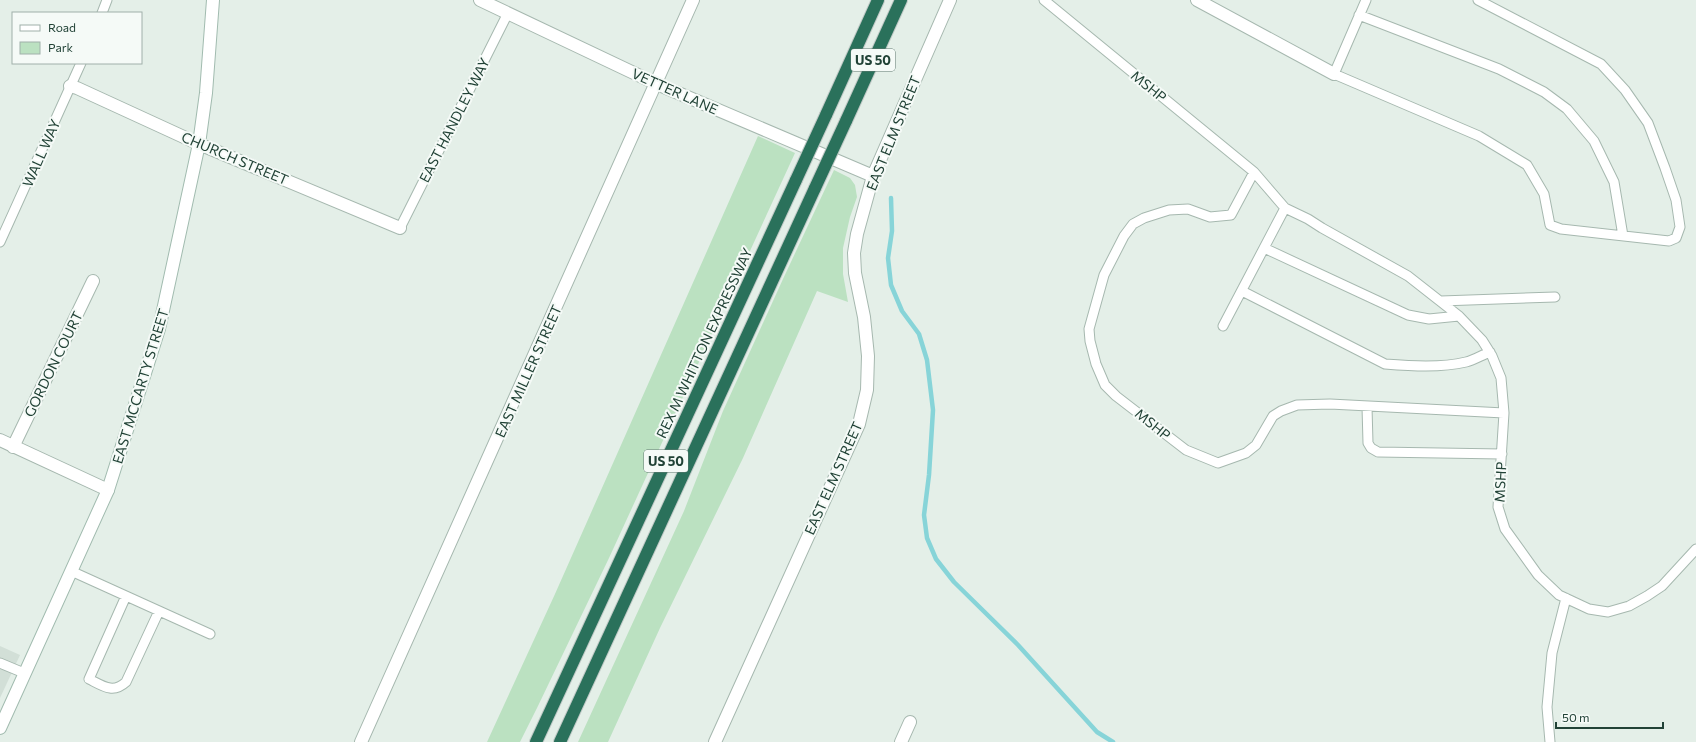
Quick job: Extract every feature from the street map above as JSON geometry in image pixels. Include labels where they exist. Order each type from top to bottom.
[{"type":"highway","name":"REX M WHITTON EXPRESSWAY","points":[[536,742],[878,0]]},
{"type":"highway","name":"US 50","points":[[560,742],[901,0]]},
{"type":"street","name":"EAST MCCARTY STREET","points":[[0,728],[108,490],[159,330],[198,144],[206,93],[213,0]]},
{"type":"street","name":"VETTER LANE","points":[[480,0],[657,84],[873,176]]},
{"type":"street","name":"EAST MILLER STREET","points":[[361,742],[657,84],[693,0]]},
{"type":"street","name":"EAST ELM STREET","points":[[715,742],[859,424],[867,390],[868,356],[864,317],[855,273],[854,253],[857,234],[873,176],[950,0]]},
{"type":"street","points":[[1197,0],[1334,74]]},
{"type":"street","name":"CHURCH STREET","points":[[70,86],[198,144],[400,228]]},
{"type":"street","name":"GORDON COURT","points":[[12,447],[93,281]]},
{"type":"street","points":[[0,440],[12,447],[108,490]]},
{"type":"street","points":[[901,742],[910,722]]},
{"type":"lane","points":[[102,12],[107,0]]},
{"type":"lane","name":"MSHP","points":[[1044,0],[1254,172],[1285,208],[1308,219],[1408,276],[1459,316],[1482,340],[1490,352],[1501,378],[1504,413],[1498,506],[1505,529],[1538,575],[1559,595],[1589,609],[1608,612],[1629,606],[1662,586],[1696,549]]},
{"type":"lane","points":[[1366,0],[1334,74],[1479,136],[1527,165],[1544,194],[1550,225],[1561,229],[1669,241],[1676,238],[1680,227],[1676,200],[1648,122],[1625,90],[1601,64],[1478,0]]},
{"type":"lane","name":"EAST HANDLEY WAY","points":[[400,228],[508,13]]},
{"type":"lane","points":[[1359,15],[1499,70],[1544,92],[1567,109],[1594,141],[1614,182],[1623,236]]},
{"type":"lane","name":"WALL WAY","points":[[0,242],[81,64]]},
{"type":"lane","name":"MSHP","points":[[1254,172],[1231,215],[1210,217],[1188,209],[1169,210],[1144,218],[1133,224],[1124,236],[1104,275],[1089,329],[1090,341],[1098,372],[1105,385],[1116,396],[1186,450],[1218,463],[1246,453],[1256,445],[1273,416],[1281,411],[1297,405],[1312,404],[1504,413]]},
{"type":"lane","points":[[1223,326],[1285,208]]},
{"type":"lane","points":[[1264,248],[1408,315],[1429,319],[1459,316]]},
{"type":"lane","points":[[1242,291],[1385,364],[1409,366],[1467,362],[1490,352]]},
{"type":"lane","points":[[1441,301],[1555,298]]},
{"type":"lane","points":[[1367,407],[1368,444],[1371,448],[1378,452],[1502,454]]},
{"type":"lane","points":[[71,571],[210,634]]},
{"type":"lane","points":[[126,596],[89,679],[105,687],[113,689],[120,688],[126,682],[159,611]]},
{"type":"lane","points":[[1550,742],[1547,707],[1552,653],[1566,598]]},
{"type":"lane","points":[[0,662],[24,673]]},
{"type":"shaded area","points":[[0,646],[20,655],[0,698]]},
{"type":"green space","points":[[758,136],[795,153],[609,558],[520,742],[487,742],[555,594]]},
{"type":"green space","points":[[834,170],[850,178],[855,185],[857,197],[850,217],[843,248],[843,274],[848,302],[817,291],[743,458],[660,628],[608,742],[578,742],[684,511],[723,411]]},
{"type":"waterway","points":[[891,198],[892,231],[888,258],[891,285],[902,311],[919,334],[927,360],[933,410],[929,475],[924,515],[927,538],[936,559],[954,582],[1018,645],[1097,732],[1113,742]]}]
